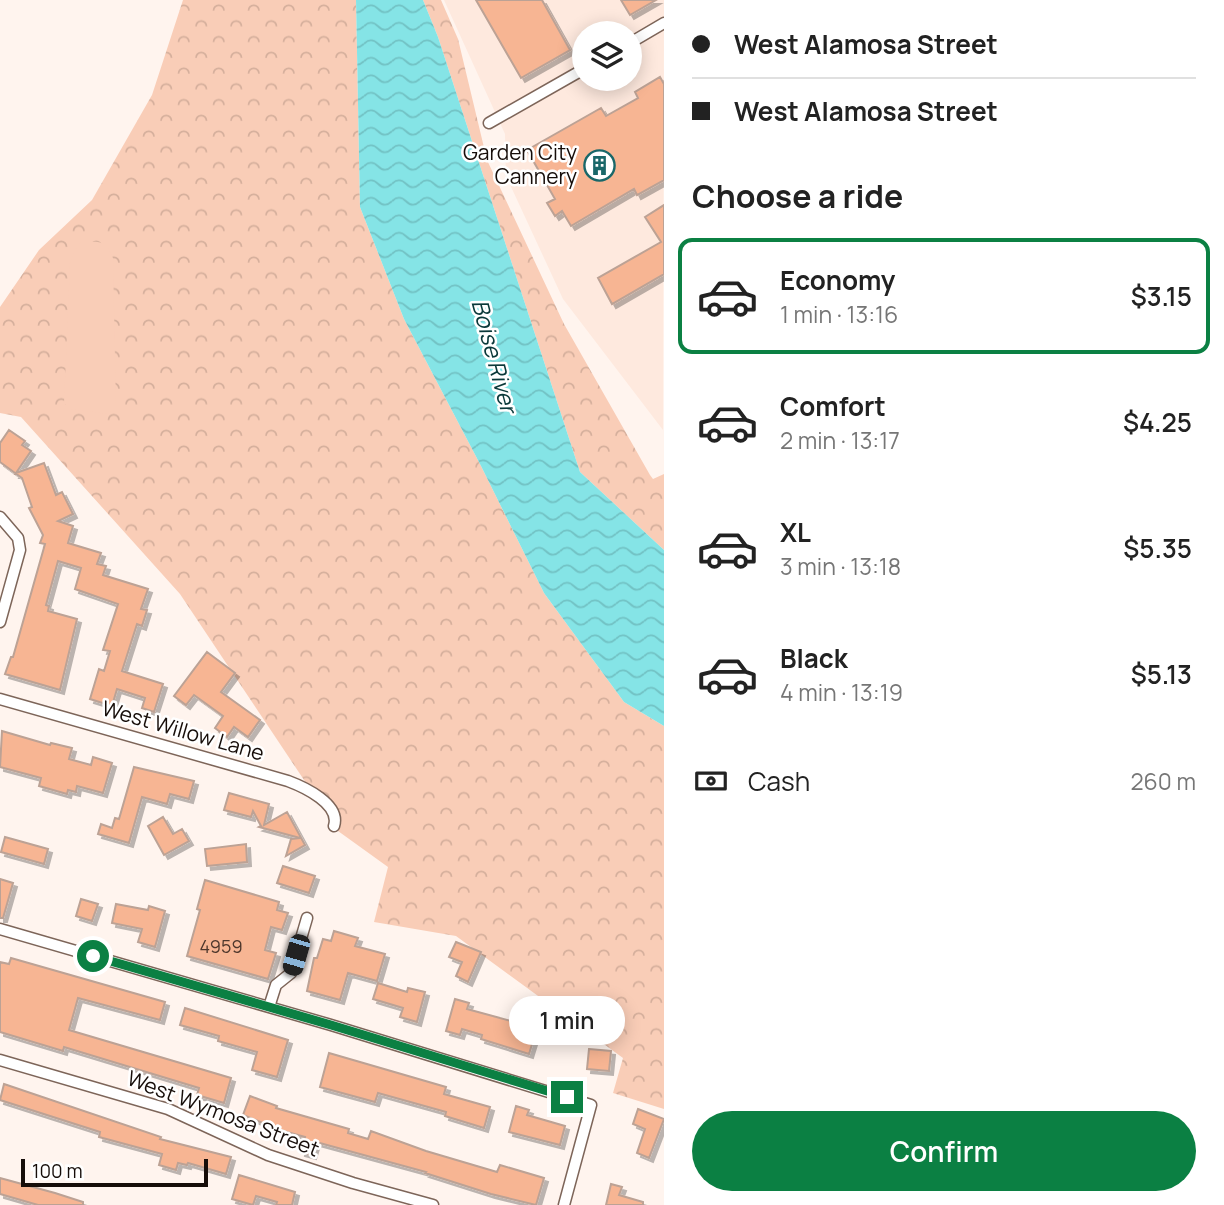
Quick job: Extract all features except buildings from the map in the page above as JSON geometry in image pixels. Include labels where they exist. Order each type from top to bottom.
[{"type":"street","points":[[642,36],[664,23]]},
{"type":"street","points":[[489,123],[572,76]]},
{"type":"street","points":[[0,517],[18,538],[20,550],[0,622]]},
{"type":"street","name":"West Willow Lane","points":[[0,699],[288,781],[318,796],[335,813],[334,826]]},
{"type":"street","points":[[268,1007],[276,985],[291,973],[307,918]]},
{"type":"street","points":[[0,929],[591,1105],[564,1205]]},
{"type":"street","name":"West Wymosa Street","points":[[0,1060],[168,1109],[268,1154],[353,1183],[433,1205]]},
{"type":"shaded area","points":[[444,0],[664,0],[663,430],[563,299],[506,176],[505,134]]},
{"type":"green space","points":[[183,0],[356,0],[360,207],[404,319],[544,593],[624,702],[664,726],[664,1109],[613,1093],[623,1058],[456,936],[374,922],[388,867],[338,831],[180,594],[21,417],[0,413],[0,307],[39,250],[92,200],[152,95]]},
{"type":"green space","points":[[423,0],[441,0],[458,39],[487,160],[564,324],[650,475],[653,479],[664,474],[664,550],[580,472],[438,37]]},
{"type":"green space","points":[[81,242],[101,243],[107,247],[113,258],[116,408],[108,414],[70,409],[64,403],[70,263]]},
{"type":"water","name":"Boise River","points":[[356,0],[423,0],[438,37],[580,472],[664,550],[664,726],[624,702],[544,593],[404,319],[360,207]]},
{"type":"place","name":"Garden City Cannery","points":[[600,165]]},
{"type":"route","points":[[93,956],[567,1097]]}]
